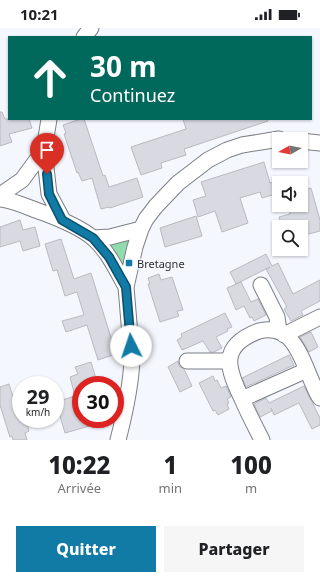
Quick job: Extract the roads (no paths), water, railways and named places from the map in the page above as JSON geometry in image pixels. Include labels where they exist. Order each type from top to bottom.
[{"type":"street","points":[[85,36],[91,28]]},
{"type":"street","points":[[49,120],[44,150],[49,194],[62,220]]},
{"type":"street","points":[[118,440],[124,419],[132,370],[132,352],[126,287],[135,247],[141,229],[156,206],[178,183],[208,160],[242,145],[272,140]]},
{"type":"street","points":[[308,142],[320,143]]},
{"type":"street","points":[[0,195],[22,180],[44,150]]},
{"type":"street","points":[[0,199],[26,205],[62,220],[93,238],[109,257],[126,287]]},
{"type":"street","points":[[93,238],[110,238],[141,229]]},
{"type":"street","points":[[261,285],[277,317],[281,333]]},
{"type":"street","points":[[281,333],[320,317]]},
{"type":"street","points":[[262,440],[242,400],[230,371],[229,363],[231,352],[238,342],[248,335],[262,330],[281,333],[289,338],[320,398]]},
{"type":"street","points":[[187,361],[223,361],[229,363]]},
{"type":"street","points":[[242,400],[306,370]]},
{"type":"place","name":"Bretagne","points":[[129,263]]}]
